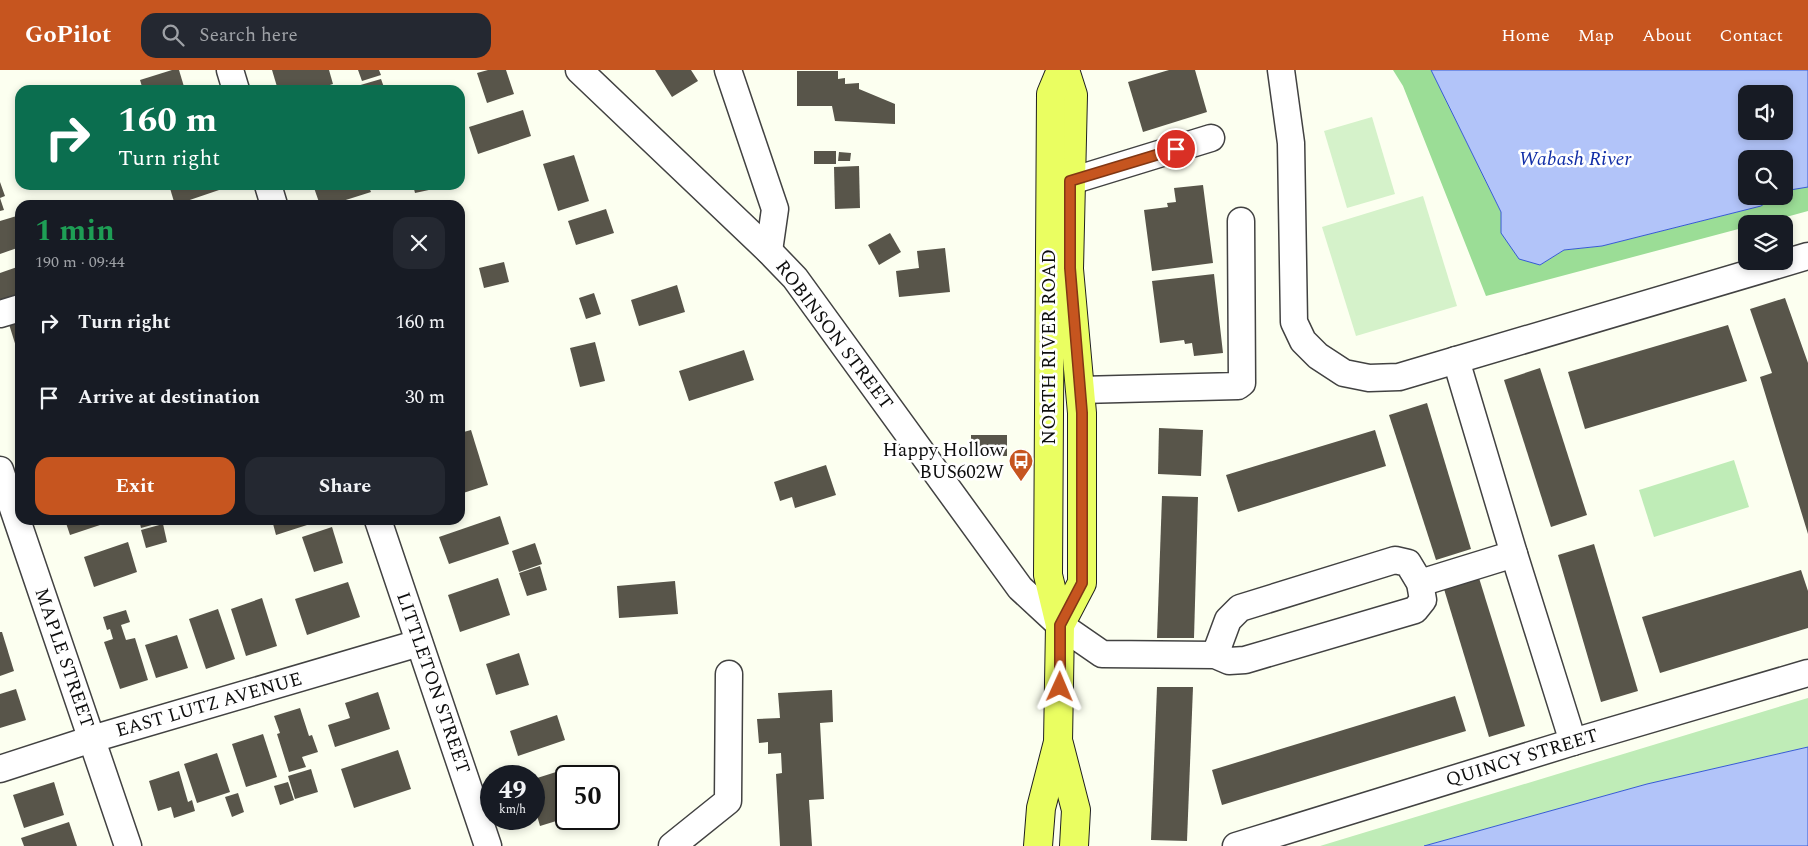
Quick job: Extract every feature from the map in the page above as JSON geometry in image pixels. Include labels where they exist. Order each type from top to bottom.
[{"type":"main road","name":"NORTH RIVER ROAD","points":[[1060,625],[1082,583],[1082,413],[1070,268],[1070,181],[1073,95],[1063,70]]},
{"type":"main road","name":"NORTH RIVER ROAD","points":[[1038,846],[1041,808],[1058,742],[1060,625],[1048,576],[1051,94],[1063,70]]},
{"type":"main road","name":"NORTH RIVER ROAD","points":[[1058,742],[1076,810],[1074,846]]},
{"type":"street","points":[[230,70],[234,85]]},
{"type":"street","name":"ROBINSON STREET","points":[[579,70],[795,278],[1020,588],[1060,625],[1102,654],[1215,655],[1229,661],[1245,660],[1415,610],[1422,600],[1420,583]]},
{"type":"street","points":[[728,70],[775,209],[769,251]]},
{"type":"street","points":[[1281,70],[1290,143],[1294,322],[1303,342],[1318,356],[1344,373],[1369,378],[1400,377],[1808,256]]},
{"type":"street","points":[[1070,181],[1211,138]]},
{"type":"street","points":[[1080,390],[1238,386],[1242,383],[1241,221]]},
{"type":"street","points":[[0,314],[15,310]]},
{"type":"street","points":[[1456,360],[1573,742]]},
{"type":"street","name":"MAPLE STREET","points":[[0,470],[15,514]]},
{"type":"street","name":"MAPLE STREET","points":[[19,525],[128,846]]},
{"type":"street","name":"LITTLETON STREET","points":[[380,525],[488,846]]},
{"type":"street","points":[[1215,655],[1228,620],[1240,608],[1395,560],[1408,563],[1420,583],[1514,554]]},
{"type":"street","name":"EAST LUTZ AVENUE","points":[[0,769],[92,739],[419,643]]},
{"type":"street","name":"QUINCY STREET","points":[[1236,846],[1808,672]]},
{"type":"street","points":[[672,846],[728,801],[729,674]]},
{"type":"green space","points":[[1393,70],[1431,70],[1501,212],[1502,233],[1540,265],[1564,250],[1602,246],[1762,205],[1793,205],[1793,188],[1808,187],[1808,211],[1793,215],[1738,215],[1738,229],[1486,296],[1403,86]]},
{"type":"green space","points":[[1372,117],[1395,194],[1347,208],[1324,131]]},
{"type":"green space","points":[[1423,196],[1457,306],[1356,336],[1322,227]]},
{"type":"green space","points":[[1734,460],[1749,507],[1654,537],[1639,490]]},
{"type":"green space","points":[[1808,698],[1808,747],[1647,784],[1424,846],[1320,846]]},
{"type":"water","name":"Wabash River","points":[[1431,70],[1808,70],[1808,187],[1793,190],[1793,150],[1738,150],[1738,205],[1762,205],[1761,206],[1602,246],[1564,250],[1540,265],[1519,259],[1501,233],[1501,212]]},
{"type":"water","points":[[1808,747],[1808,846],[1424,846],[1647,784]]},
{"type":"building","points":[[172,70],[179,70],[184,85],[142,85],[140,80]]},
{"type":"building","points":[[272,70],[329,70],[333,84],[330,85],[276,85]]},
{"type":"building","points":[[358,70],[379,70],[381,75],[362,81]]},
{"type":"building","points":[[488,70],[506,70],[514,94],[487,103],[477,73]]},
{"type":"building","points":[[655,70],[691,70],[698,81],[672,97]]},
{"type":"building","points":[[1169,70],[1195,70],[1207,112],[1143,132],[1128,82]]},
{"type":"building","points":[[797,71],[838,71],[838,79],[845,78],[845,84],[859,83],[859,89],[895,104],[895,124],[835,121],[832,106],[797,106]]},
{"type":"building","points":[[381,79],[383,85],[360,85]]},
{"type":"building","points":[[523,110],[531,136],[478,154],[469,127]]},
{"type":"building","points":[[814,151],[836,151],[836,164],[814,164]]},
{"type":"building","points":[[839,152],[851,153],[850,161],[838,161]]},
{"type":"building","points":[[574,155],[589,201],[558,211],[543,164]]},
{"type":"building","points":[[859,166],[860,208],[835,209],[834,167]]},
{"type":"building","points":[[0,182],[5,196],[0,198]]},
{"type":"building","points":[[1203,185],[1213,263],[1152,271],[1144,210],[1168,207],[1167,203],[1176,202],[1174,188]]},
{"type":"building","points":[[170,190],[219,190],[190,200],[174,200]]},
{"type":"building","points":[[315,190],[370,190],[371,192],[346,200],[318,200]]},
{"type":"building","points":[[414,190],[429,190],[415,193]]},
{"type":"building","points":[[0,198],[4,210],[0,211]]},
{"type":"building","points":[[606,209],[614,233],[576,245],[568,221]]},
{"type":"building","points":[[15,216],[15,249],[0,254],[0,221]]},
{"type":"building","points":[[890,233],[901,252],[879,265],[868,245]]},
{"type":"building","points":[[945,248],[950,292],[899,297],[896,271],[919,268],[917,251]]},
{"type":"building","points":[[504,262],[509,282],[484,288],[479,268]]},
{"type":"building","points":[[15,268],[15,302],[0,307],[0,273]]},
{"type":"building","points":[[1214,274],[1223,353],[1194,356],[1192,343],[1185,344],[1184,340],[1160,343],[1152,281]]},
{"type":"building","points":[[677,285],[685,312],[639,326],[631,300]]},
{"type":"building","points":[[594,293],[601,314],[586,319],[579,298]]},
{"type":"building","points":[[1785,298],[1808,363],[1808,534],[1760,377],[1772,373],[1750,309]]},
{"type":"building","points":[[15,319],[15,343],[8,321]]},
{"type":"building","points":[[1728,325],[1747,381],[1585,429],[1568,372]]},
{"type":"building","points":[[595,342],[605,381],[580,387],[570,348]]},
{"type":"building","points":[[744,350],[754,380],[689,401],[679,371]]},
{"type":"building","points":[[1540,368],[1587,515],[1551,527],[1504,380]]},
{"type":"building","points":[[1427,403],[1471,549],[1436,560],[1389,415]]},
{"type":"building","points":[[1159,428],[1203,430],[1201,476],[1158,474]]},
{"type":"building","points":[[471,430],[488,485],[465,492],[465,432]]},
{"type":"building","points":[[1375,430],[1386,466],[1238,512],[1226,475]]},
{"type":"building","points":[[971,435],[1007,435],[1007,456],[971,456]]},
{"type":"building","points":[[826,465],[836,495],[795,508],[792,497],[780,501],[774,482]]},
{"type":"building","points":[[1162,496],[1198,497],[1194,638],[1157,638]]},
{"type":"building","points":[[500,516],[509,544],[449,564],[439,537]]},
{"type":"building","points":[[67,525],[100,525],[70,535]]},
{"type":"building","points":[[140,525],[152,525],[141,528]]},
{"type":"building","points":[[163,525],[167,542],[146,548],[141,530]]},
{"type":"building","points":[[273,525],[307,525],[276,535]]},
{"type":"building","points":[[332,527],[343,563],[314,572],[302,537]]},
{"type":"building","points":[[128,542],[137,572],[94,587],[84,557]]},
{"type":"building","points":[[535,543],[542,564],[519,572],[512,551]]},
{"type":"building","points":[[1594,544],[1638,691],[1601,702],[1558,555]]},
{"type":"building","points":[[540,566],[547,590],[527,596],[519,573]]},
{"type":"building","points":[[1801,570],[1808,591],[1808,628],[1660,673],[1642,617]]},
{"type":"building","points":[[498,578],[510,615],[460,632],[448,595]]},
{"type":"building","points":[[1479,578],[1525,726],[1489,737],[1444,589]]},
{"type":"building","points":[[675,581],[678,614],[619,618],[617,586]]},
{"type":"building","points":[[348,582],[360,617],[307,635],[295,599]]},
{"type":"building","points":[[262,598],[277,646],[246,656],[231,609]]},
{"type":"building","points":[[218,609],[235,659],[206,669],[189,619]]},
{"type":"building","points":[[126,610],[130,622],[121,625],[126,640],[135,638],[148,680],[120,689],[104,642],[113,639],[110,629],[107,630],[103,617]]},
{"type":"building","points":[[0,632],[2,632],[14,671],[0,676]]},
{"type":"building","points":[[177,635],[188,668],[156,678],[145,645]]},
{"type":"building","points":[[519,653],[529,685],[496,695],[486,664]]},
{"type":"building","points":[[1157,687],[1193,687],[1187,841],[1151,840]]},
{"type":"building","points":[[16,689],[26,720],[0,728],[0,694]]},
{"type":"building","points":[[832,690],[833,722],[820,723],[824,799],[809,800],[812,846],[780,846],[776,774],[782,773],[781,753],[768,754],[768,742],[759,743],[757,719],[780,718],[778,693]]},
{"type":"building","points":[[378,692],[390,729],[335,747],[328,725],[350,718],[345,703]]},
{"type":"building","points":[[1455,696],[1466,731],[1222,805],[1212,770]]},
{"type":"building","points":[[300,708],[309,736],[312,735],[318,752],[302,757],[306,767],[289,772],[277,734],[280,733],[274,716]]},
{"type":"building","points":[[557,715],[565,740],[518,756],[510,731]]},
{"type":"building","points":[[263,734],[277,777],[246,787],[232,744]]},
{"type":"building","points":[[398,750],[411,789],[354,808],[341,769]]},
{"type":"building","points":[[217,753],[230,792],[197,803],[184,764]]},
{"type":"building","points":[[311,769],[318,792],[295,799],[288,776]]},
{"type":"building","points":[[179,771],[188,802],[192,800],[195,811],[174,818],[171,807],[158,811],[149,781]]},
{"type":"building","points":[[555,772],[555,821],[545,824],[545,776]]},
{"type":"building","points":[[54,782],[64,815],[24,828],[13,795]]},
{"type":"building","points":[[288,782],[294,800],[280,805],[274,786]]},
{"type":"building","points":[[238,793],[244,812],[232,817],[225,797]]},
{"type":"building","points":[[69,822],[77,846],[24,846],[21,838]]},
{"type":"place","name":"Happy Hollow BUS602W","points":[[1021,482]]},
{"type":"route","points":[[1060,687],[1060,625],[1082,583],[1082,413],[1070,268],[1070,181],[1176,149]]}]
